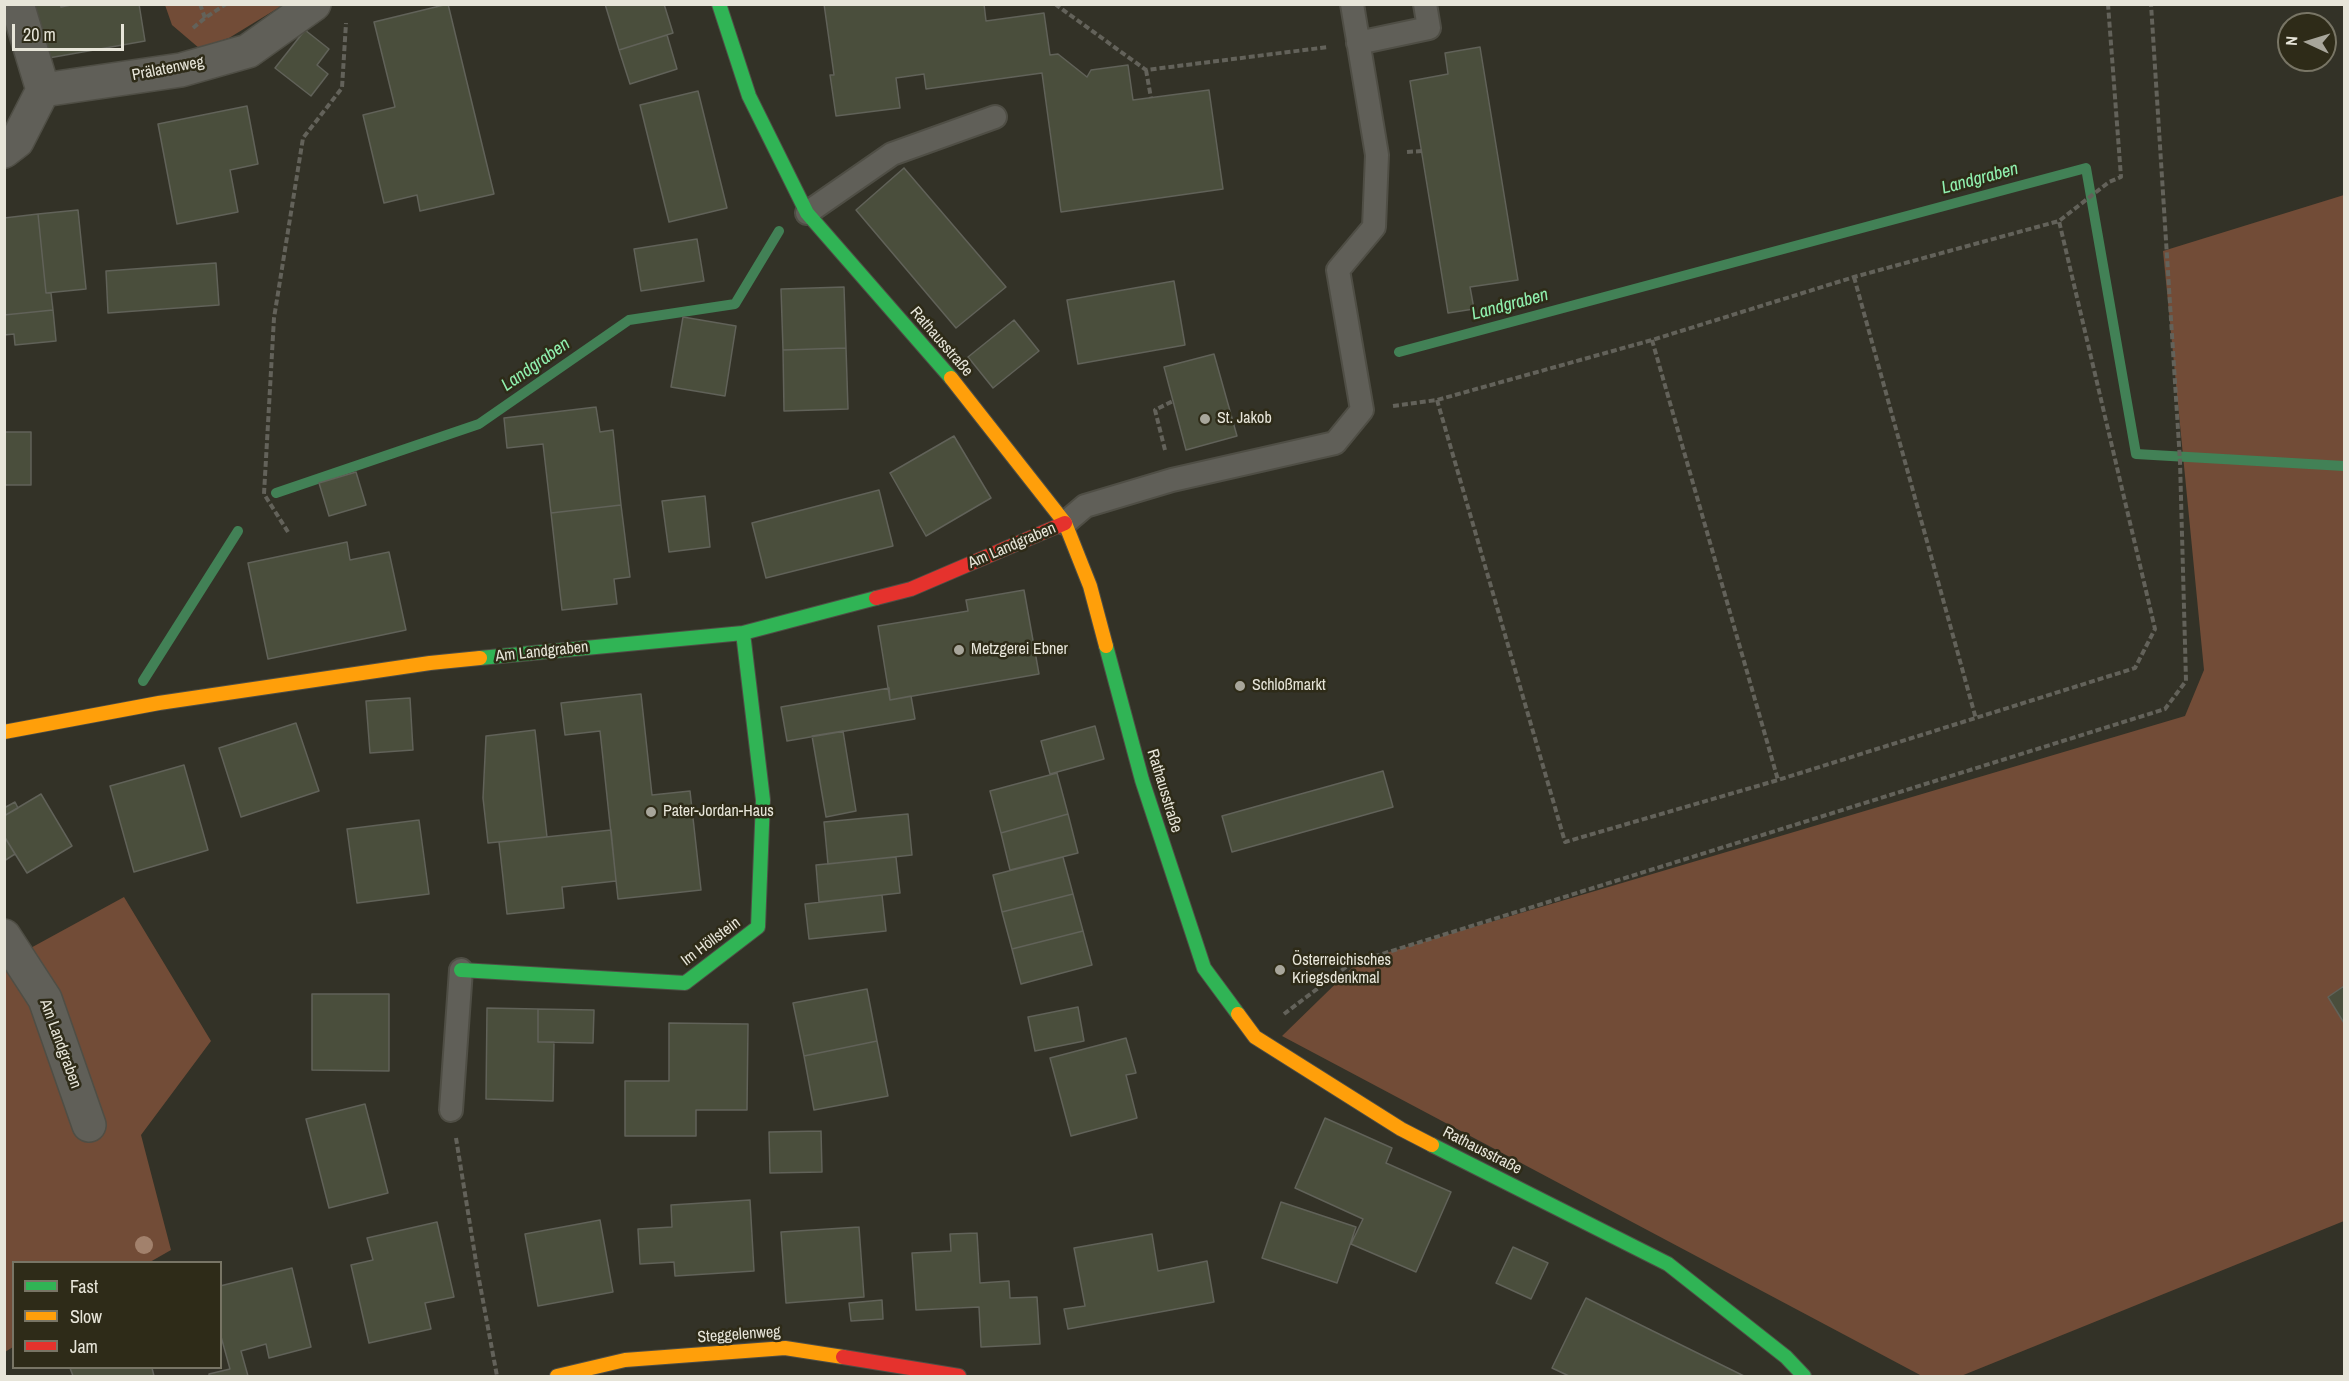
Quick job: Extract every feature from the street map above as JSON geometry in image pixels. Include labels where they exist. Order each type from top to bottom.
[{"type":"street","points":[[4,151],[17,141],[43,90],[17,4]]},
{"type":"street","name":"Prälatenweg","points":[[43,90],[181,70],[248,51],[314,4]]},
{"type":"street","name":"Rathausstraße","points":[[719,4],[749,96],[807,213],[969,399],[1065,523],[1090,586],[1142,780],[1204,968],[1255,1037],[1401,1129],[1668,1264],[1786,1357],[1804,1377]]},
{"type":"street","name":"Am Landgraben","points":[[4,732],[159,703],[430,663],[743,633],[911,589],[1065,523]]},
{"type":"street","name":"Im Höllstein","points":[[461,970],[686,983],[758,927],[763,800],[743,633]]},
{"type":"street","name":"Am Landgraben","points":[[4,936],[45,999],[89,1125]]},
{"type":"street","name":"Steggelenweg","points":[[557,1377],[625,1360],[785,1348],[959,1377]]},
{"type":"lane","points":[[1065,523],[1085,506],[1172,480],[1335,443],[1362,410],[1338,270],[1374,227],[1377,155],[1352,4]]},
{"type":"lane","points":[[1358,43],[1429,28],[1425,4]]},
{"type":"lane","points":[[807,213],[892,154],[995,117]]},
{"type":"lane","points":[[452,1110],[461,970]]},
{"type":"path","points":[[200,4],[205,18]]},
{"type":"path","points":[[1055,4],[1146,70],[1358,43]]},
{"type":"path","points":[[1362,410],[1437,400],[1652,340],[1854,277],[2059,221],[2109,182],[2121,177],[2108,4]]},
{"type":"path","points":[[1255,1037],[1350,964],[2166,709],[2186,681],[2180,461],[2151,4]]},
{"type":"path","points":[[288,532],[264,494],[274,318],[303,138],[342,88],[346,15]]},
{"type":"path","points":[[1146,70],[1151,98]]},
{"type":"path","points":[[1437,400],[1565,842],[1778,780],[2135,668],[2155,629],[2059,221]]},
{"type":"path","points":[[1854,277],[1976,719]]},
{"type":"path","points":[[1652,340],[1778,780]]},
{"type":"path","points":[[1172,480],[1155,410],[1173,401]]},
{"type":"path","points":[[452,1110],[477,1274],[497,1377]]},
{"type":"shaded area","points":[[165,5],[283,5],[229,38],[199,48],[172,25]]},
{"type":"shaded area","points":[[2344,195],[2344,1221],[1961,1376],[1922,1376],[1282,1036],[1359,961],[2185,716],[2204,670],[2163,251]]},
{"type":"shaded area","points":[[124,897],[211,1041],[141,1135],[171,1250],[152,1261],[12,1261],[12,1348],[5,1352],[5,962]]},
{"type":"building","points":[[34,4],[60,4],[61,7],[76,4],[139,4],[145,41],[43,59]]},
{"type":"building","points":[[448,4],[494,194],[420,211],[417,195],[384,203],[363,115],[395,107],[374,22]]},
{"type":"building","points":[[605,4],[664,4],[673,33],[619,50]]},
{"type":"building","points":[[824,4],[984,4],[986,21],[1044,13],[1050,55],[1058,54],[1087,77],[1091,70],[1128,65],[1133,100],[1209,90],[1223,189],[1061,212],[1042,73],[926,89],[924,74],[896,78],[900,108],[836,116],[830,75],[834,75]]},
{"type":"building","points":[[305,30],[329,49],[317,65],[328,74],[311,96],[275,68]]},
{"type":"building","points":[[667,35],[677,69],[630,84],[619,50]]},
{"type":"building","points":[[1480,47],[1518,280],[1470,287],[1474,309],[1448,313],[1410,81],[1448,74],[1445,53]]},
{"type":"building","points":[[698,91],[727,208],[669,222],[640,105]]},
{"type":"building","points":[[247,106],[258,164],[230,170],[238,212],[177,224],[158,124]]},
{"type":"building","points":[[904,168],[1006,287],[956,328],[856,210]]},
{"type":"building","points":[[78,210],[86,289],[46,293],[38,214]]},
{"type":"building","points":[[38,214],[46,293],[51,293],[53,310],[4,315],[4,218]]},
{"type":"building","points":[[697,239],[704,281],[641,291],[634,249]]},
{"type":"building","points":[[216,263],[219,305],[108,313],[106,271]]},
{"type":"building","points":[[1174,281],[1185,345],[1078,364],[1067,300]]},
{"type":"building","points":[[844,287],[846,348],[783,350],[781,289]]},
{"type":"building","points":[[53,310],[56,341],[15,345],[14,334],[4,335],[4,315]]},
{"type":"building","points":[[683,317],[736,326],[725,396],[671,387]]},
{"type":"building","points":[[1014,320],[1039,351],[993,388],[968,357]]},
{"type":"building","points":[[846,348],[848,409],[784,411],[783,350]]},
{"type":"building","name":"St. Jakob","points":[[1214,354],[1237,436],[1186,450],[1164,367]]},
{"type":"building","points":[[596,407],[600,432],[613,430],[621,505],[551,513],[543,444],[507,448],[504,418]]},
{"type":"building","points":[[4,432],[31,432],[31,485],[4,485]]},
{"type":"building","points":[[954,436],[991,498],[926,536],[890,473]]},
{"type":"building","points":[[356,472],[366,505],[329,516],[319,483]]},
{"type":"building","points":[[879,490],[893,546],[766,578],[752,523]]},
{"type":"building","points":[[705,496],[710,547],[669,552],[662,501]]},
{"type":"building","points":[[621,505],[630,577],[614,579],[617,604],[562,610],[551,513]]},
{"type":"building","points":[[347,542],[350,560],[389,552],[406,630],[268,659],[248,563]]},
{"type":"building","name":"Metzgerei Ebner","points":[[1024,590],[1039,674],[890,700],[878,626],[968,611],[966,600]]},
{"type":"building","points":[[889,688],[890,700],[911,696],[915,719],[787,741],[781,707]]},
{"type":"building","name":"Pater-Jordan-Haus","points":[[641,694],[652,795],[690,791],[701,890],[618,899],[600,731],[565,735],[561,703]]},
{"type":"building","points":[[410,698],[413,750],[370,753],[366,701]]},
{"type":"building","points":[[296,723],[319,791],[241,817],[219,748]]},
{"type":"building","points":[[1095,726],[1104,759],[1050,774],[1041,741]]},
{"type":"building","points":[[535,730],[547,837],[488,843],[483,798],[486,736]]},
{"type":"building","points":[[843,731],[856,811],[826,817],[812,736]]},
{"type":"building","points":[[184,765],[208,850],[134,872],[110,786]]},
{"type":"building","points":[[1383,771],[1393,807],[1232,852],[1222,816]]},
{"type":"building","points":[[1057,773],[1068,814],[1001,833],[990,791]]},
{"type":"building","points":[[41,794],[72,846],[27,873],[4,836],[4,816]]},
{"type":"building","points":[[15,802],[18,808],[4,816],[4,808]]},
{"type":"building","points":[[908,814],[912,855],[828,864],[824,822]]},
{"type":"building","points":[[1068,814],[1078,853],[1010,870],[1001,833]]},
{"type":"building","points":[[419,820],[429,894],[357,903],[347,829]]},
{"type":"building","points":[[611,830],[616,881],[562,887],[564,908],[507,914],[499,842]]},
{"type":"building","points":[[4,836],[15,854],[4,861]]},
{"type":"building","points":[[896,857],[900,893],[819,902],[816,865]]},
{"type":"building","points":[[1063,857],[1073,894],[1002,912],[993,875]]},
{"type":"building","points":[[1073,894],[1083,931],[1012,949],[1002,912]]},
{"type":"building","points":[[882,895],[886,931],[809,939],[805,904]]},
{"type":"building","points":[[1083,931],[1092,965],[1021,984],[1012,949]]},
{"type":"building","points":[[2344,986],[2344,1023],[2328,997]]},
{"type":"building","points":[[867,989],[877,1041],[804,1056],[793,1003]]},
{"type":"building","points":[[312,994],[389,994],[389,1071],[312,1070]]},
{"type":"building","points":[[1078,1007],[1084,1041],[1035,1051],[1028,1017]]},
{"type":"building","points":[[487,1008],[538,1009],[538,1042],[554,1042],[553,1101],[486,1099]]},
{"type":"building","points":[[538,1009],[594,1010],[593,1043],[538,1042]]},
{"type":"building","points":[[669,1023],[748,1024],[747,1110],[696,1110],[696,1136],[625,1136],[625,1081],[669,1081]]},
{"type":"building","points":[[1126,1038],[1136,1073],[1126,1075],[1137,1118],[1071,1136],[1050,1058]]},
{"type":"building","points":[[877,1041],[888,1096],[814,1110],[804,1056]]},
{"type":"building","points":[[365,1104],[388,1193],[329,1208],[306,1119]]},
{"type":"building","points":[[1325,1118],[1392,1148],[1386,1163],[1451,1192],[1416,1272],[1351,1244],[1363,1219],[1295,1188]]},
{"type":"building","points":[[821,1131],[822,1172],[770,1173],[769,1132]]},
{"type":"building","points":[[750,1200],[754,1271],[675,1276],[674,1262],[640,1264],[638,1229],[672,1227],[671,1205]]},
{"type":"building","points":[[1281,1202],[1356,1227],[1337,1283],[1262,1258]]},
{"type":"building","points":[[600,1220],[613,1292],[538,1306],[525,1234]]},
{"type":"building","points":[[437,1222],[454,1297],[425,1303],[431,1329],[369,1343],[351,1265],[373,1260],[367,1238]]},
{"type":"building","points":[[859,1227],[864,1297],[786,1303],[781,1232]]},
{"type":"building","points":[[977,1233],[980,1283],[1009,1281],[1010,1298],[1037,1297],[1040,1344],[981,1347],[979,1307],[916,1310],[912,1253],[951,1251],[950,1234]]},
{"type":"building","points":[[1152,1234],[1158,1271],[1207,1261],[1214,1302],[1068,1329],[1064,1309],[1085,1306],[1074,1248]]},
{"type":"building","points":[[1513,1247],[1548,1263],[1531,1299],[1496,1283]]},
{"type":"building","points":[[292,1268],[311,1347],[269,1358],[266,1344],[241,1351],[248,1376],[209,1376],[209,1374],[230,1369],[222,1340],[222,1286]]},
{"type":"building","points":[[1586,1298],[1744,1376],[1569,1376],[1552,1368]]},
{"type":"building","points":[[882,1300],[883,1319],[851,1321],[849,1303]]},
{"type":"building","points":[[70,1369],[152,1369],[154,1376],[73,1376]]},
{"type":"waterway","name":"Landgraben","points":[[1399,352],[2086,168],[2136,454],[2344,466]]},
{"type":"waterway","name":"Landgraben","points":[[276,493],[479,424],[629,320],[735,304],[779,231]]},
{"type":"waterway","name":"Landgraben","points":[[143,681],[238,531]]},
{"type":"traffic: fast","points":[[719,4],[749,96],[807,213],[951,378]]},
{"type":"traffic: fast","points":[[480,658],[743,633],[876,598]]},
{"type":"traffic: fast","points":[[461,970],[685,983],[758,927],[763,800],[743,633]]},
{"type":"traffic: fast","points":[[1106,646],[1142,780],[1204,968],[1238,1014]]},
{"type":"traffic: fast","points":[[1432,1145],[1668,1264],[1786,1357],[1804,1376]]},
{"type":"traffic: slow","points":[[951,378],[1065,523],[1090,586],[1106,646]]},
{"type":"traffic: slow","points":[[4,732],[159,703],[430,663],[480,658]]},
{"type":"traffic: slow","points":[[1238,1014],[1255,1037],[1401,1129],[1432,1145]]},
{"type":"traffic: slow","points":[[557,1376],[625,1360],[785,1348],[843,1357]]},
{"type":"traffic: jam","points":[[876,598],[911,589],[1065,523]]},
{"type":"traffic: jam","points":[[843,1357],[959,1376]]},
{"type":"place","name":"St. Jakob","points":[[1205,419]]},
{"type":"place","name":"Metzgerei Ebner","points":[[959,650]]},
{"type":"place","name":"Schloßmarkt","points":[[1240,686]]},
{"type":"place","name":"Pater-Jordan-Haus","points":[[651,812]]},
{"type":"place","name":"Österreichisches Kriegsdenkmal","points":[[1280,970]]}]
